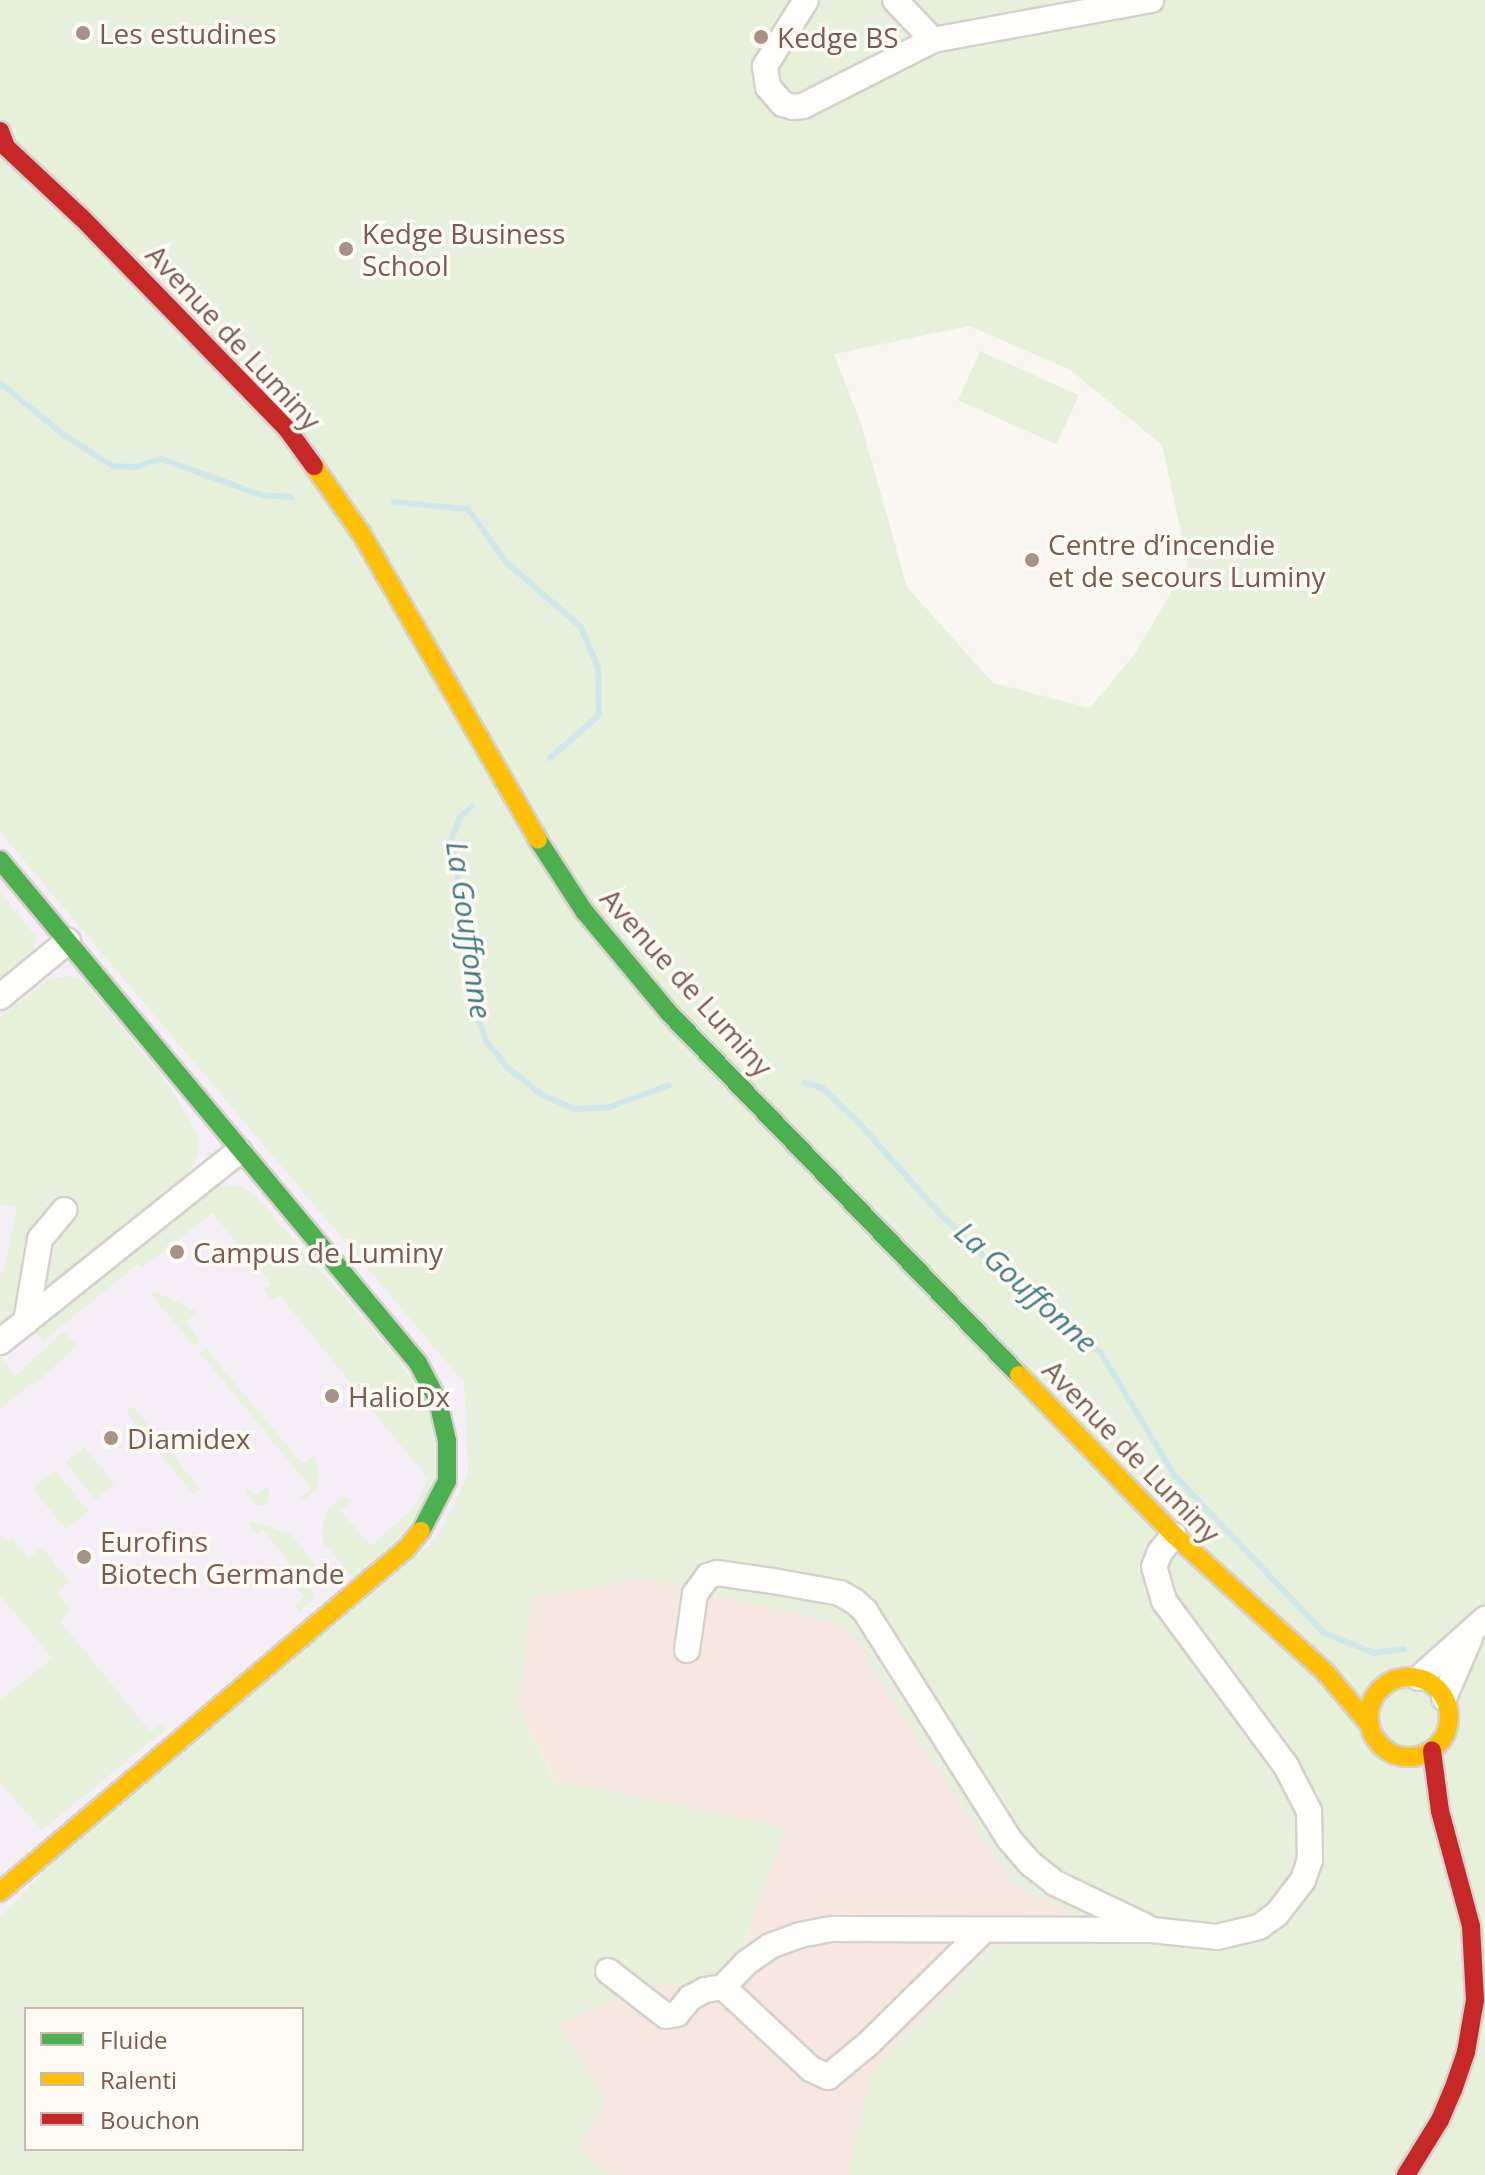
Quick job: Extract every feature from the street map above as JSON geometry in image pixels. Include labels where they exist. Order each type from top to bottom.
[{"type":"street","points":[[806,0],[765,66],[768,87],[783,104],[803,106],[933,40],[1151,0]]},
{"type":"street","points":[[895,0],[933,40]]},
{"type":"street","name":"Avenue de Luminy","points":[[2,141],[82,218],[287,429],[361,533],[541,845],[615,950],[669,1013],[1174,1535],[1326,1673],[1369,1724]]},
{"type":"street","points":[[0,860],[418,1363],[438,1401],[447,1441],[447,1481],[429,1521],[382,1572],[0,1892]]},
{"type":"street","points":[[0,997],[68,941]]},
{"type":"street","points":[[0,1342],[239,1151]]},
{"type":"street","points":[[26,1322],[40,1239],[64,1210]]},
{"type":"street","points":[[608,1971],[666,2016],[677,2014],[690,1998],[705,1990],[723,1987],[746,1963],[770,1946],[800,1935],[832,1929],[1152,1930],[1217,1937],[1259,1927],[1277,1914],[1303,1880],[1311,1835],[1309,1811],[1300,1788],[1164,1601],[1154,1567],[1160,1552],[1174,1535]]},
{"type":"street","points":[[687,1650],[695,1594],[708,1576],[717,1573],[840,1593],[854,1601],[865,1611],[1009,1839],[1031,1864],[1055,1883],[1152,1930]]},
{"type":"street","points":[[1419,1678],[1478,1627]]},
{"type":"street","points":[[1444,1698],[1478,1627]]},
{"type":"street","name":"Avenue de Luminy","points":[[1326,1673],[1367,1685]]},
{"type":"street","points":[[1406,2175],[1440,2120],[1466,2052],[1475,2000],[1471,1926],[1440,1811],[1432,1751],[1448,1727],[1444,1698],[1438,1689],[1419,1678],[1367,1685],[1371,1705],[1369,1724],[1385,1749],[1403,1757],[1440,1811]]},
{"type":"street","points":[[1403,1757],[1432,1751]]},
{"type":"street","points":[[723,1987],[811,2069],[828,2077],[869,2043],[983,1931]]},
{"type":"shaded area","name":"Campus de Luminy","points":[[0,832],[464,1383],[468,1474],[436,1539],[49,1866],[0,1917]]},
{"type":"shaded area","points":[[644,1578],[844,1624],[1011,1883],[1074,1913],[987,1950],[872,2071],[849,2175],[609,2175],[578,2147],[605,2100],[558,2023],[656,1983],[742,1989],[746,1939],[785,1828],[556,1780],[518,1708],[532,1596]]},
{"type":"green space","points":[[0,0],[1485,0],[1485,2175],[849,2175],[872,2071],[987,1950],[1073,1913],[1011,1883],[844,1624],[644,1578],[532,1597],[518,1708],[555,1780],[785,1828],[746,1938],[742,1989],[656,1983],[558,2023],[605,2100],[578,2147],[609,2175],[0,2175],[0,1917],[49,1866],[436,1539],[468,1474],[464,1383],[0,832]],"holes":[[[970,326],[1070,370],[1162,445],[1188,564],[1134,655],[1090,708],[993,683],[907,587],[862,427],[834,354]]]},
{"type":"green space","points":[[980,351],[1079,395],[1057,444],[958,400]]},
{"type":"green space","points":[[0,892],[37,938],[29,958],[0,981]]},
{"type":"green space","points":[[69,976],[82,980],[171,1088],[199,1137],[198,1154],[187,1176],[0,1328],[0,1273],[3,1273],[17,1208],[0,1204],[0,1017],[50,979]]},
{"type":"green space","points":[[235,1185],[252,1192],[397,1358],[419,1390],[433,1427],[435,1476],[420,1512],[392,1544],[353,1578],[323,1542],[322,1528],[327,1511],[343,1496],[352,1501],[340,1510],[371,1546],[413,1508],[428,1479],[280,1296],[272,1300],[264,1290],[271,1284],[212,1213],[142,1268],[138,1264],[43,1341],[35,1332],[1,1359],[15,1376],[64,1331],[77,1346],[34,1385],[32,1383],[0,1409],[0,1354],[200,1195],[217,1187]]},
{"type":"green space","points":[[156,1292],[198,1312],[186,1322],[200,1342],[194,1346],[152,1295]]},
{"type":"green space","points":[[206,1348],[302,1464],[314,1455],[320,1475],[317,1487],[304,1501],[300,1498],[311,1488],[200,1353]]},
{"type":"green space","points":[[133,1406],[200,1488],[193,1494],[126,1412]]},
{"type":"green space","points":[[84,1447],[114,1484],[96,1499],[65,1462]]},
{"type":"green space","points":[[55,1470],[88,1511],[66,1529],[32,1488]]},
{"type":"green space","points":[[266,1487],[270,1492],[267,1505],[255,1505],[244,1490],[247,1488],[254,1496]]},
{"type":"green space","points":[[252,1521],[291,1534],[320,1570],[304,1582],[316,1597],[300,1611],[295,1605],[304,1597],[295,1586],[302,1579],[262,1529],[256,1534],[248,1523]]},
{"type":"green space","points":[[0,1534],[7,1542],[13,1538],[29,1558],[42,1547],[69,1582],[57,1592],[71,1610],[60,1621],[150,1731],[164,1723],[165,1730],[42,1830],[0,1783],[0,1700],[52,1658],[0,1595]]},
{"type":"waterway","name":"La Gouffonne","points":[[0,383],[64,435],[113,466],[135,467],[162,459],[261,495],[291,497]]},
{"type":"waterway","name":"La Gouffonne","points":[[394,502],[468,509],[506,562],[581,627],[598,668],[599,715],[550,758]]},
{"type":"waterway","name":"La Gouffonne","points":[[472,806],[459,819],[451,841],[466,922],[467,964],[475,1009],[486,1041],[507,1067],[542,1095],[575,1109],[610,1107],[669,1085]]},
{"type":"waterway","name":"La Gouffonne","points":[[805,1083],[822,1088],[857,1121],[938,1212],[1002,1274],[1101,1353],[1175,1476],[1324,1633],[1374,1653],[1404,1649]]},
{"type":"traffic: fast","points":[[538,840],[584,911],[669,1013],[1019,1375]]},
{"type":"traffic: fast","points":[[0,860],[418,1363],[438,1401],[447,1441],[447,1481],[421,1531]]},
{"type":"traffic: slow","points":[[314,466],[361,533],[538,840]]},
{"type":"traffic: slow","points":[[1019,1375],[1174,1535],[1326,1673],[1369,1724]]},
{"type":"traffic: slow","points":[[0,1892],[407,1548],[421,1531]]},
{"type":"traffic: slow","points":[[1409,1677],[1424,1680],[1437,1689],[1446,1702],[1449,1717],[1446,1732],[1437,1745],[1424,1754],[1409,1757],[1394,1754],[1381,1745],[1372,1732],[1369,1717],[1372,1702],[1381,1689],[1394,1680],[1409,1677]]},
{"type":"traffic: jam","points":[[0,131],[6,147],[82,218],[287,429],[314,466]]},
{"type":"traffic: jam","points":[[1406,2175],[1440,2120],[1453,2090],[1466,2052],[1475,2000],[1471,1926],[1440,1811],[1432,1751]]},
{"type":"place","name":"Les estudines","points":[[83,33]]},
{"type":"place","name":"Kedge BS","points":[[761,37]]},
{"type":"place","name":"Kedge Business School","points":[[346,249]]},
{"type":"place","name":"Centre d’incendie et de secours Luminy","points":[[1032,560]]},
{"type":"place","name":"Campus de Luminy","points":[[177,1252]]},
{"type":"place","name":"HalioDx","points":[[332,1396]]},
{"type":"place","name":"Diamidex","points":[[111,1438]]},
{"type":"place","name":"Eurofins Biotech Germande","points":[[84,1557]]}]
